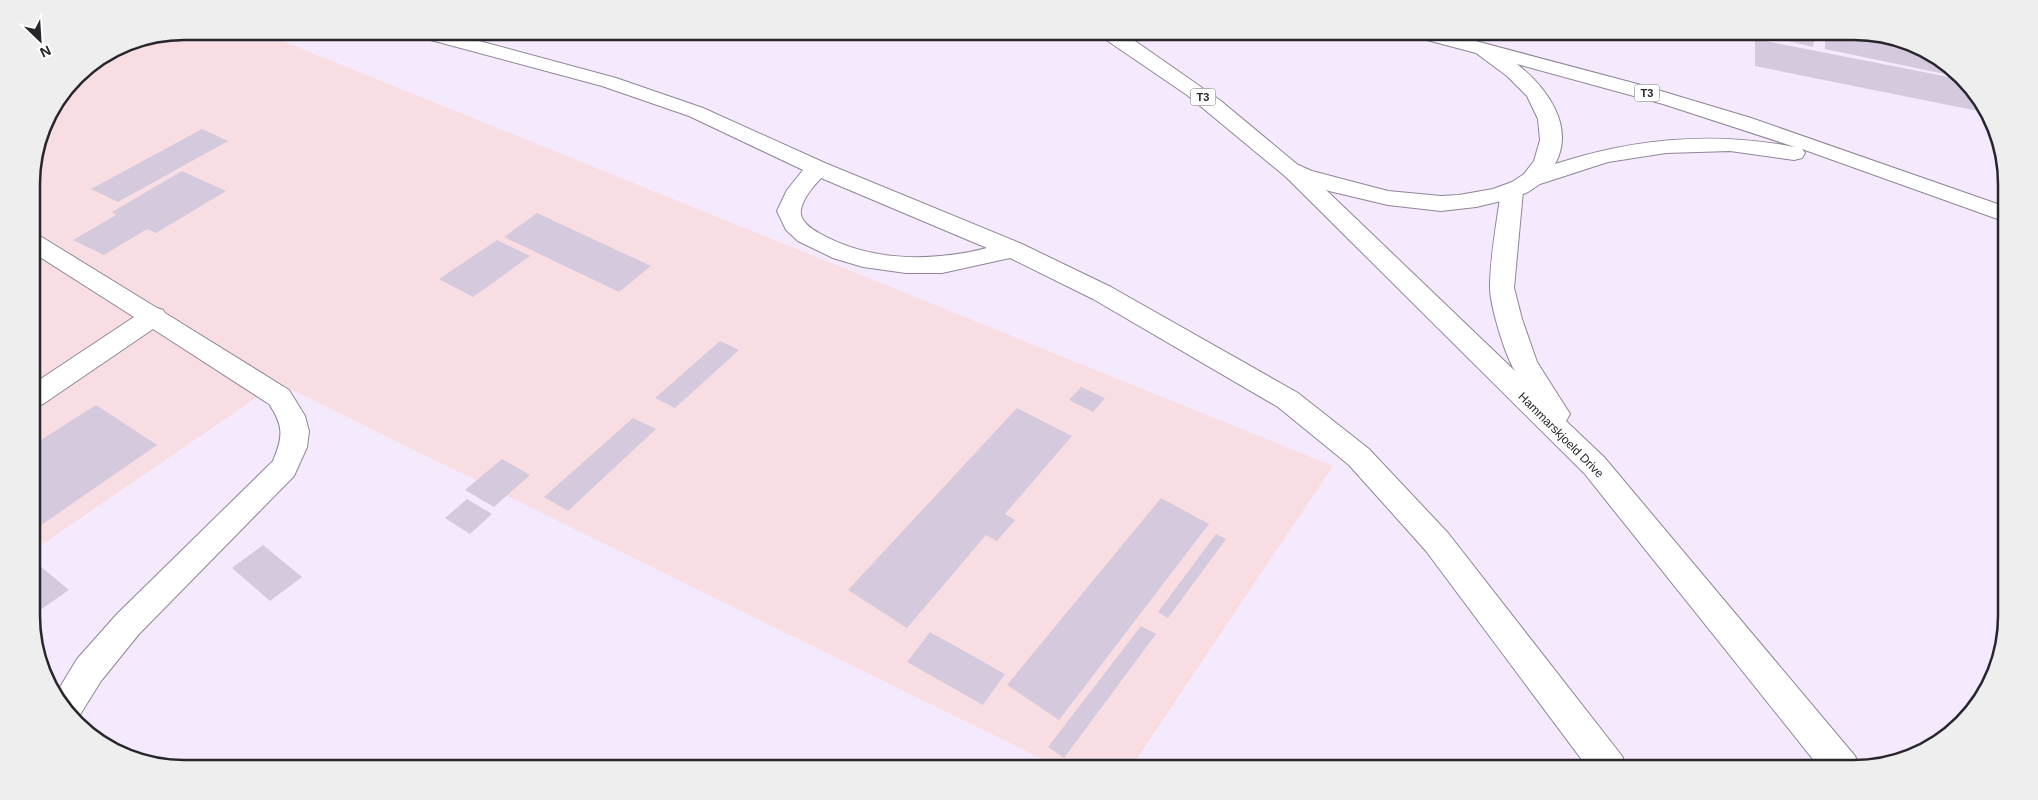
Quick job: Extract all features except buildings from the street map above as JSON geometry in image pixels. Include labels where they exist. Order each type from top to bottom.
[{"type":"main road","points":[[453,40],[609,82],[696,112],[817,168],[1014,250],[1102,293],[1288,400],[1359,457],[1438,542],[1603,760]]},
{"type":"main road","name":"T3","points":[[1120,40],[1165,69],[1206,100],[1293,171],[1337,186],[1412,202],[1446,203],[1474,200],[1522,185],[1578,164],[1622,152],[1668,145],[1701,144],[1770,148],[1874,168]]},
{"type":"main road","name":"T3","points":[[1447,40],[1575,72],[1673,100],[1770,131],[1998,212]]},
{"type":"main road","name":"T3","points":[[1483,50],[1505,64],[1523,80],[1540,100],[1550,122],[1552,136],[1550,146],[1540,169],[1522,185]]},
{"type":"main road","points":[[817,168],[798,190],[789,211],[793,224],[814,241],[855,257],[897,265],[942,265],[1014,250]]},
{"type":"main road","name":"Hammarskjoeld Drive","points":[[1293,171],[1594,465],[1835,760]]},
{"type":"main road","points":[[1522,185],[1502,288],[1509,318],[1524,364],[1563,424],[1594,465]]},
{"type":"main road","points":[[40,245],[279,397],[292,415],[296,440],[284,468],[128,624],[89,670],[70,703]]},
{"type":"main road","points":[[40,392],[154,316]]},
{"type":"shaded area","points":[[280,40],[1333,466],[1136,760],[1044,760],[278,383],[40,546],[41,165],[51,129],[59,112],[82,82],[112,59],[129,51],[165,41]]}]
